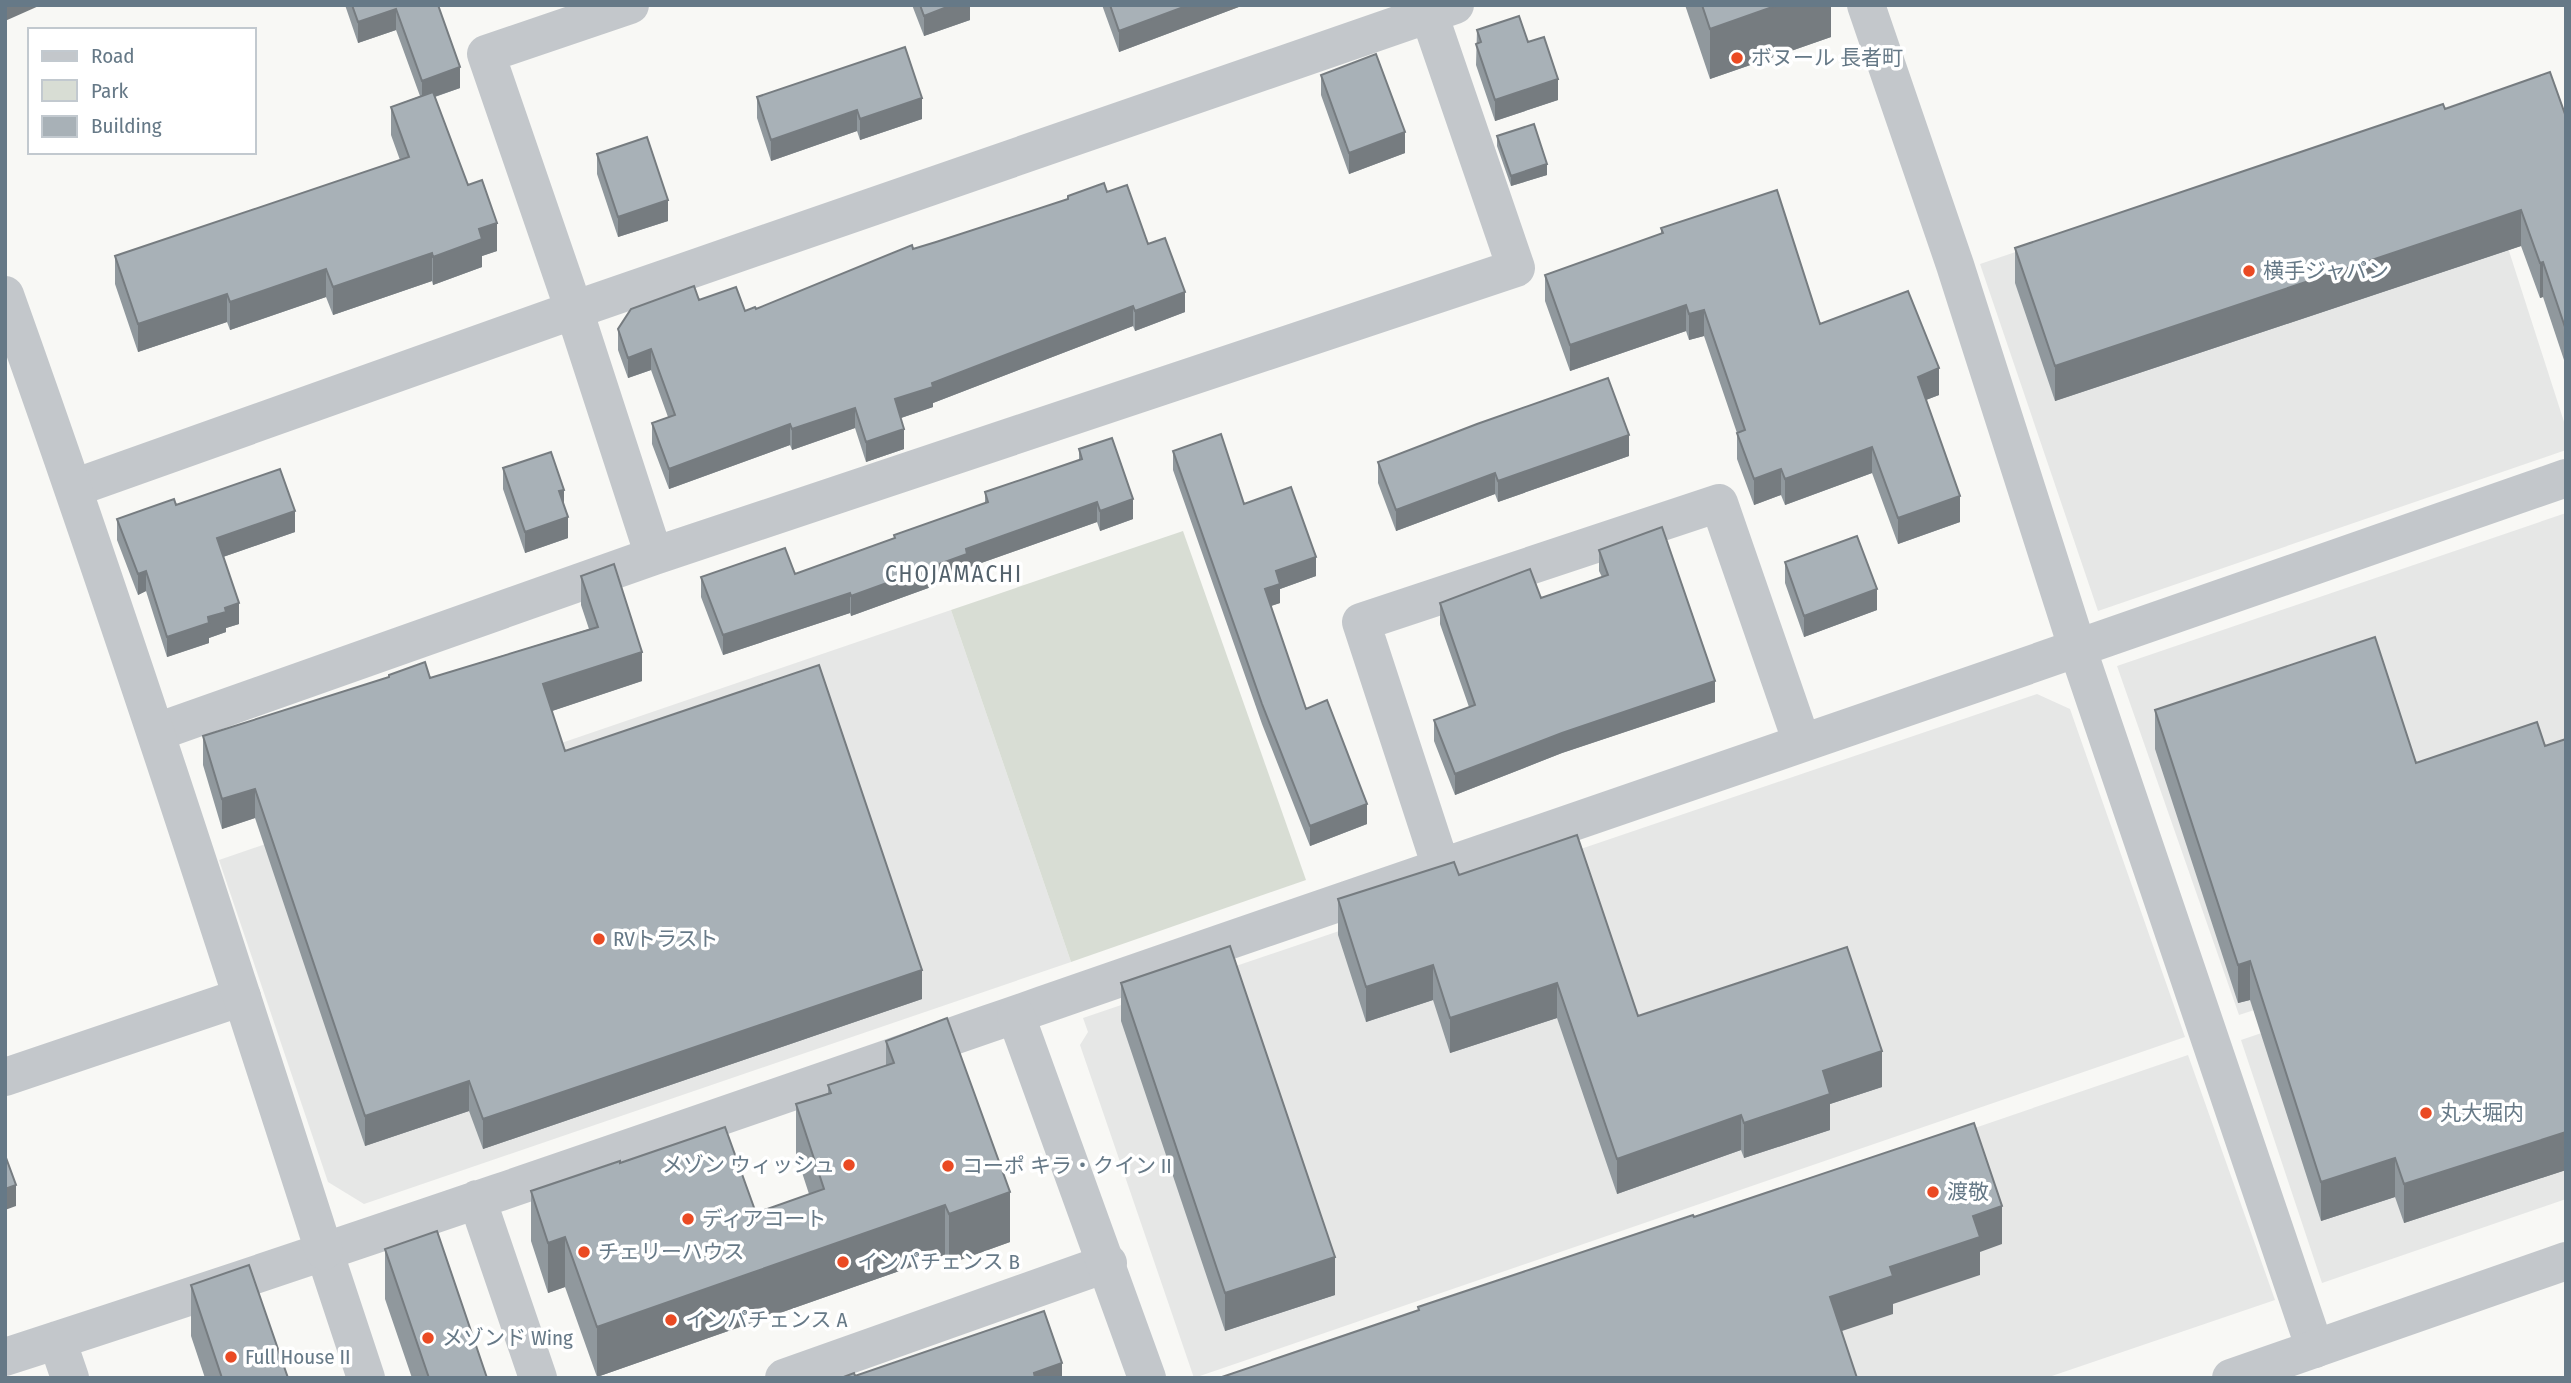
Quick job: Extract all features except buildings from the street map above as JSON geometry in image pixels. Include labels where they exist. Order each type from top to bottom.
[{"type":"street","points":[[630,5],[486,54],[574,310],[654,556]]},
{"type":"street","points":[[1866,5],[1955,265],[2077,650],[2315,1349]]},
{"type":"street","points":[[74,488],[574,310],[1442,10],[1516,268],[654,556],[157,732]]},
{"type":"street","points":[[5,295],[157,732],[366,1378]]},
{"type":"street","points":[[5,1357],[1016,1016],[1441,867],[2077,650],[2566,478]]},
{"type":"street","points":[[1441,867],[1361,622],[1719,503],[1802,743]]},
{"type":"street","points":[[5,1077],[243,997]]},
{"type":"street","points":[[1016,1016],[1108,1264],[1147,1378]]},
{"type":"street","points":[[477,1199],[538,1378]]},
{"type":"street","points":[[2231,1378],[2277,1370],[2315,1349],[2566,1262]]},
{"type":"street","points":[[784,1378],[1108,1264]]},
{"type":"street","points":[[57,1340],[70,1378]]},
{"type":"shaded area","points":[[2461,102],[2566,428],[2566,450],[2098,611],[1980,264]]},
{"type":"shaded area","points":[[2566,513],[2566,908],[2239,1015],[2117,666]]},
{"type":"shaded area","name":"RVトラスト","points":[[951,610],[1071,962],[364,1204],[328,1182],[219,860]]},
{"type":"shaded area","points":[[2037,694],[2070,709],[2185,1037],[1194,1378],[1080,1045],[1088,1032],[1083,1018]]},
{"type":"shaded area","name":"丸大堀内","points":[[2566,930],[2566,1199],[2322,1283],[2241,1040]]},
{"type":"shaded area","points":[[2188,1055],[2275,1300],[2046,1378],[1243,1378]]},
{"type":"green space","points":[[1183,531],[1306,880],[1071,962],[951,610]]},
{"type":"place","name":"ボヌール 長者町","points":[[1737,58]]},
{"type":"place","name":"横手ジャパン","points":[[2249,271]]},
{"type":"place","name":"RVトラスト","points":[[599,939]]},
{"type":"place","name":"丸大堀内","points":[[2426,1113]]},
{"type":"place","name":"メゾン ウィッシュ","points":[[849,1165]]},
{"type":"place","name":"コーポ キラ・クイン II","points":[[948,1166]]},
{"type":"place","name":"渡敬","points":[[1933,1192]]},
{"type":"place","name":"ディアコート","points":[[688,1219]]},
{"type":"place","name":"チェリーハウス","points":[[584,1252]]},
{"type":"place","name":"インパチェンス B","points":[[843,1262]]},
{"type":"place","name":"インパチェンス A","points":[[671,1320]]},
{"type":"place","name":"メゾンド Wing","points":[[428,1338]]},
{"type":"place","name":"Full House II","points":[[231,1357]]},
{"type":"district","name":"CHOJAMACHI","points":[[954,574]]}]
